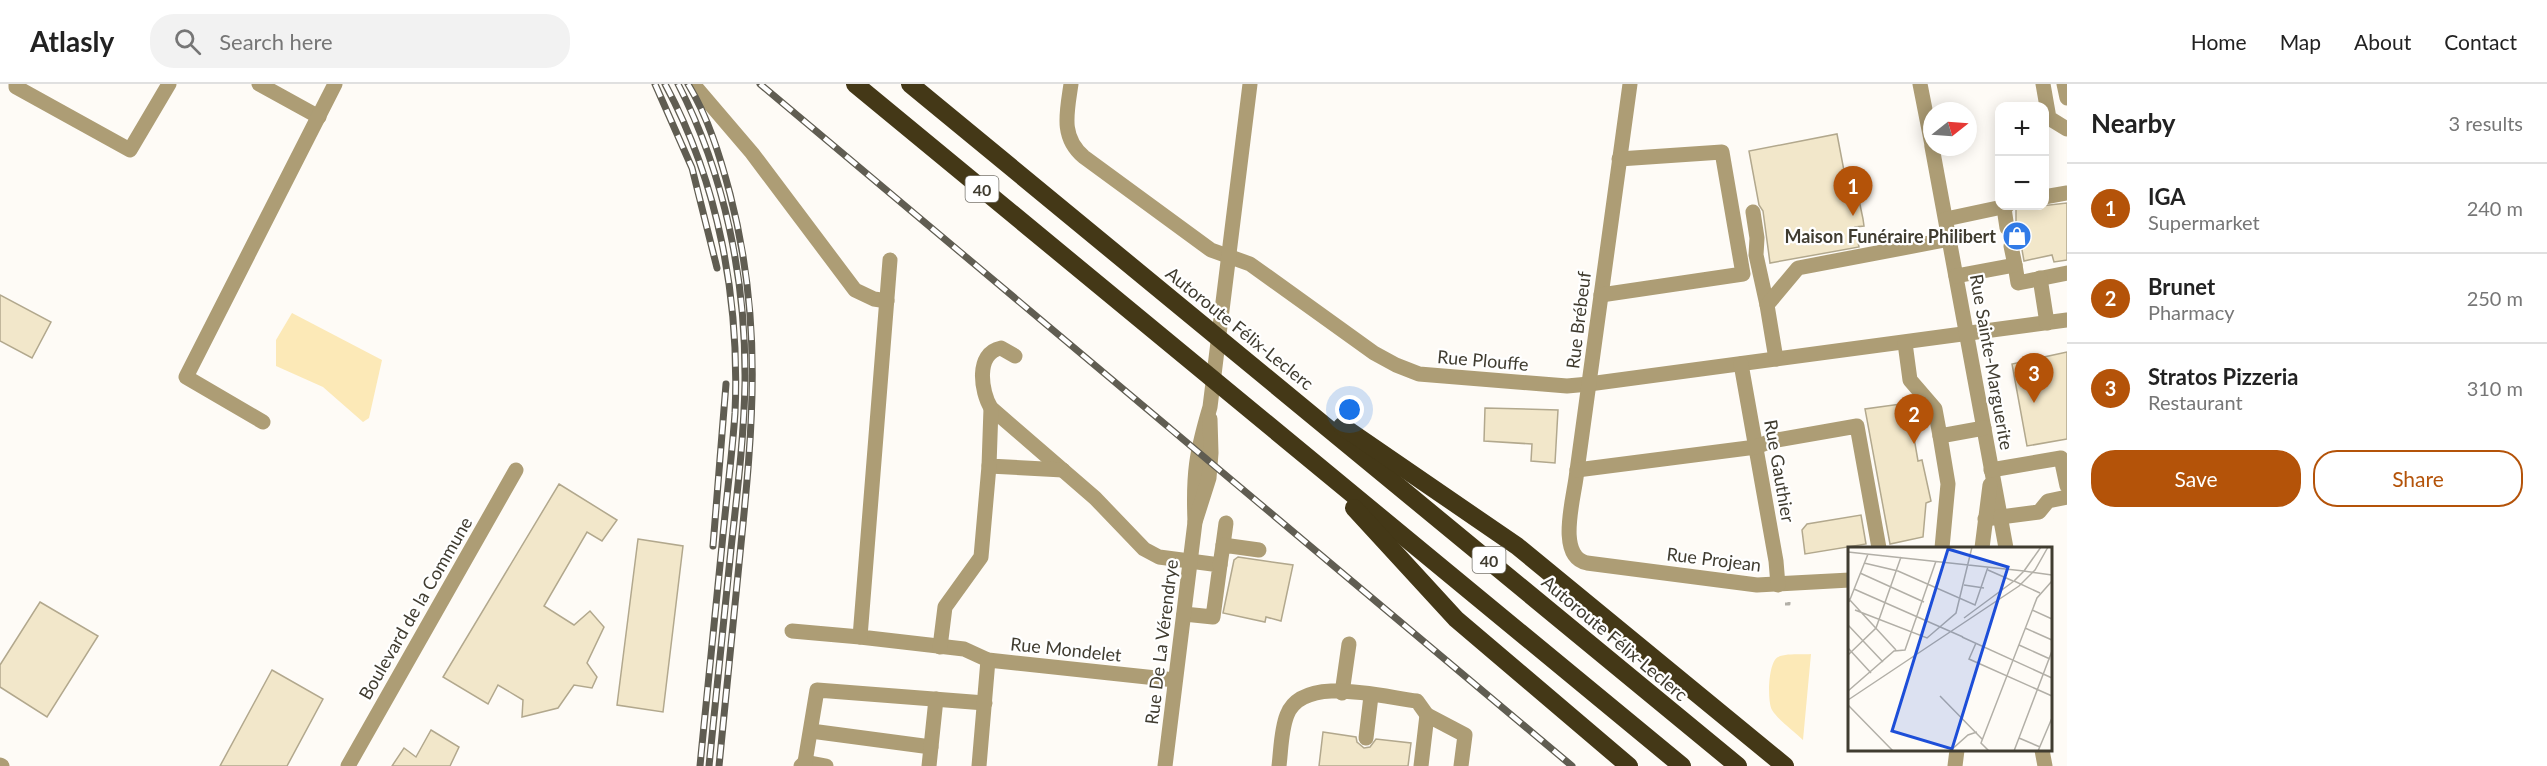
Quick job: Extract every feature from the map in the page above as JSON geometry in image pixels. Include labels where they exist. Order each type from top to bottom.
[{"type":"highway","name":"40","points":[[855,84],[1682,766]]},
{"type":"highway","name":"Autoroute Félix-Leclerc","points":[[910,84],[1738,766]]},
{"type":"highway","points":[[1240,355],[1517,546],[1785,766]]},
{"type":"highway","points":[[1306,456],[1456,620],[1629,766]]},
{"type":"street","points":[[16,84],[16,87],[130,150],[169,84]]},
{"type":"street","points":[[259,84],[319,117]]},
{"type":"street","points":[[263,422],[186,377],[335,84]]},
{"type":"street","points":[[693,84],[793,207],[847,282],[864,296],[887,301]]},
{"type":"street","name":"Rue Plouffe","points":[[1071,84],[1066,123],[1069,139],[1084,157],[1210,250],[1254,266],[1365,348],[1388,362],[1411,371],[1445,377],[1567,386],[2067,320]]},
{"type":"street","name":"Rue De La Vérendrye","points":[[1165,766],[1196,522],[1210,470],[1210,407],[1250,84]]},
{"type":"street","name":"Rue Brébeuf","points":[[1576,559],[1570,547],[1569,534],[1630,84]]},
{"type":"street","name":"Rue Sainte-Marguerite","points":[[1920,84],[1923,102]]},
{"type":"street","points":[[2043,84],[2049,118],[2067,129]]},
{"type":"street","points":[[2064,84],[2067,98]]},
{"type":"street","points":[[1600,295],[1743,274],[1722,152],[1619,159]]},
{"type":"street","name":"Rue Sainte-Marguerite","points":[[1934,156],[1991,470],[1993,519],[1983,547]]},
{"type":"street","points":[[2049,196],[2067,193]]},
{"type":"street","points":[[1946,219],[1995,208]]},
{"type":"street","points":[[1747,210],[1757,238],[1756,255],[1776,359]]},
{"type":"street","points":[[2006,210],[2007,228]]},
{"type":"street","points":[[1767,305],[1798,268],[1950,239]]},
{"type":"street","points":[[2011,246],[2018,283],[2067,273]]},
{"type":"street","points":[[860,637],[890,260]]},
{"type":"street","points":[[1956,276],[2015,265]]},
{"type":"street","points":[[2040,278],[2047,323]]},
{"type":"street","points":[[1905,343],[1910,380],[1935,409],[1940,436],[1948,484],[1942,547]]},
{"type":"street","points":[[1015,356],[1001,348],[992,351],[987,357],[982,377],[983,390],[991,408],[1095,498],[1143,549],[1159,557],[1220,565]]},
{"type":"street","name":"Rue Gauthier","points":[[1741,364],[1776,561],[1778,585]]},
{"type":"street","points":[[940,647],[945,607],[981,557],[989,466],[991,408]]},
{"type":"street","points":[[1577,470],[1756,447],[1772,441],[1857,426],[1879,547]]},
{"type":"street","points":[[1940,436],[1984,428]]},
{"type":"street","points":[[1991,470],[2061,458],[2067,486]]},
{"type":"street","points":[[989,466],[1063,470]]},
{"type":"street","name":"Boulevard de la Commune","points":[[348,766],[516,470]]},
{"type":"street","points":[[2005,547],[1993,519],[2039,512],[2048,501],[2067,498]]},
{"type":"street","points":[[1184,614],[1213,617],[1226,523]]},
{"type":"street","points":[[1223,544],[1259,550]]},
{"type":"street","name":"Rue Projean","points":[[1576,559],[1719,580],[1778,585],[1848,580]]},
{"type":"street","name":"Rue Mondelet","points":[[792,631],[964,650],[988,660],[1175,680]]},
{"type":"street","points":[[1342,693],[1349,644]]},
{"type":"street","points":[[979,766],[988,660]]},
{"type":"street","points":[[826,766],[803,764],[817,690],[985,703]]},
{"type":"street","points":[[1279,766],[1285,719],[1301,697],[1316,691],[1417,701],[1427,715],[1465,735],[1461,766]]},
{"type":"street","points":[[1366,738],[1371,696]]},
{"type":"street","points":[[929,766],[936,699]]},
{"type":"street","points":[[1421,766],[1427,715]]},
{"type":"street","points":[[811,731],[931,747]]},
{"type":"street","points":[[1954,766],[1957,751]]},
{"type":"street","points":[[2042,751],[2045,766]]},
{"type":"path","points":[[1785,604],[1789,604],[1789,600]]},
{"type":"shaded area","points":[[292,313],[382,360],[369,418],[363,422],[323,387],[276,366],[276,340]]},
{"type":"shaded area","points":[[1811,654],[1803,740],[1772,710],[1769,699],[1769,682],[1772,666],[1778,657]]},
{"type":"building","points":[[1837,134],[1849,197],[1858,195],[1863,219],[1864,226],[1855,227],[1859,247],[1770,263],[1763,211],[1759,205],[1749,151]]},
{"type":"building","points":[[2067,203],[2067,260],[2054,262],[2052,255],[2024,261],[2021,244],[2011,237],[2016,231],[2016,210],[2049,210],[2049,205]]},
{"type":"building","points":[[0,295],[51,322],[32,358],[0,341]]},
{"type":"building","points":[[2067,352],[2067,439],[2027,446],[2012,364]]},
{"type":"building","points":[[1908,403],[1918,461],[1922,460],[1931,501],[1926,503],[1923,537],[1890,544],[1865,409]]},
{"type":"building","points":[[1485,408],[1558,410],[1555,463],[1531,461],[1532,444],[1484,441]]},
{"type":"building","points":[[559,484],[617,520],[602,541],[587,532],[544,606],[574,625],[590,611],[604,627],[587,663],[597,677],[592,688],[574,685],[558,708],[522,717],[523,700],[498,685],[488,704],[443,677]]},
{"type":"building","points":[[1861,515],[1866,544],[1805,554],[1802,530],[1807,524]]},
{"type":"building","points":[[638,539],[683,546],[663,712],[617,705]]},
{"type":"building","points":[[1238,557],[1293,565],[1281,621],[1266,617],[1265,622],[1223,613],[1234,560]]},
{"type":"building","points":[[40,602],[98,636],[47,717],[0,687],[0,665]]},
{"type":"building","points":[[272,670],[323,699],[287,766],[220,766]]},
{"type":"building","points":[[431,730],[459,747],[450,766],[392,766],[404,748],[416,757]]},
{"type":"building","points":[[1323,732],[1356,737],[1357,742],[1364,748],[1370,747],[1376,739],[1411,743],[1408,766],[1319,766]]},
{"type":"railway","points":[[655,84],[692,168],[717,268]]},
{"type":"railway","points":[[665,84],[684,122],[712,203],[722,244],[734,328],[736,371],[734,430],[700,766]]},
{"type":"railway","points":[[678,84],[708,155],[730,229],[742,305],[744,344],[742,445],[709,766]]},
{"type":"railway","points":[[688,84],[713,137],[730,194],[747,286],[751,330],[749,462],[719,766]]},
{"type":"railway","points":[[760,84],[1572,766]]},
{"type":"railway","points":[[713,546],[726,384]]},
{"type":"place","name":"IGA","points":[[1853,216]]},
{"type":"place","name":"Maison Funéraire Philibert","points":[[2017,236]]},
{"type":"place","name":"Stratos Pizzeria","points":[[2034,403]]},
{"type":"place","name":"Brunet","points":[[1914,444]]}]
